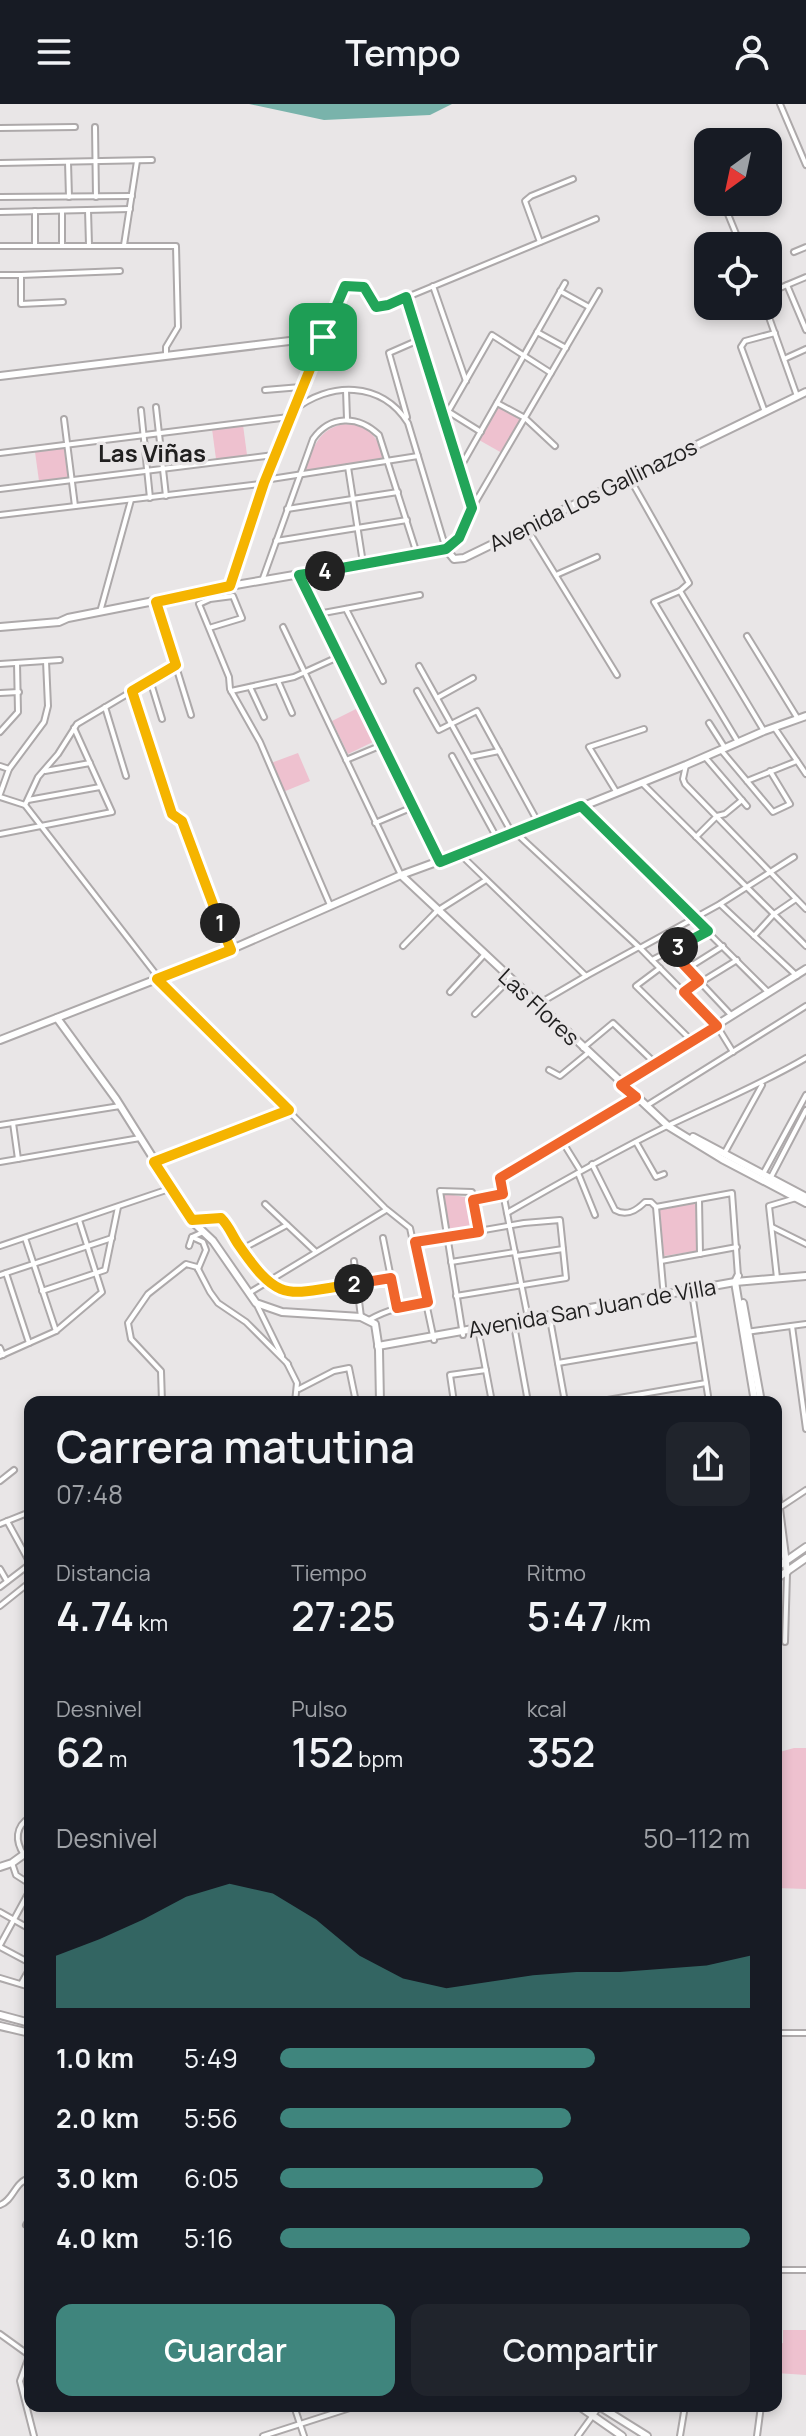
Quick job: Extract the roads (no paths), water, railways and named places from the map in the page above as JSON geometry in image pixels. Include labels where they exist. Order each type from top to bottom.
[{"type":"street","points":[[780,104],[806,165]]},
{"type":"street","points":[[0,128],[75,127]]},
{"type":"street","points":[[95,127],[96,197]]},
{"type":"street","points":[[124,245],[137,160]]},
{"type":"street","points":[[0,163],[152,160]]},
{"type":"street","points":[[68,162],[69,197]]},
{"type":"street","points":[[540,242],[525,201],[573,179]]},
{"type":"street","points":[[0,197],[132,196]]},
{"type":"street","points":[[0,212],[130,209]]},
{"type":"street","points":[[88,210],[89,245]]},
{"type":"street","points":[[35,211],[35,246]]},
{"type":"street","points":[[62,211],[62,246]]},
{"type":"street","points":[[230,586],[274,455],[345,286],[364,287],[376,307],[388,305],[596,219]]},
{"type":"street","points":[[0,246],[176,246],[178,327],[166,347],[166,356]]},
{"type":"street","points":[[794,252],[806,247]]},
{"type":"street","points":[[0,275],[120,271]]},
{"type":"street","points":[[21,275],[21,304],[63,302]]},
{"type":"street","points":[[782,287],[806,277]]},
{"type":"street","points":[[460,468],[565,283]]},
{"type":"street","points":[[787,285],[806,330]]},
{"type":"street","points":[[433,286],[466,381]]},
{"type":"street","points":[[560,291],[589,307]]},
{"type":"street","points":[[421,339],[389,354],[446,549],[459,538],[472,508],[599,291]]},
{"type":"street","points":[[406,297],[446,415],[472,508]]},
{"type":"street","points":[[770,320],[797,396]]},
{"type":"street","points":[[537,332],[566,348]]},
{"type":"street","points":[[765,412],[741,347],[745,341],[775,333]]},
{"type":"street","points":[[446,415],[492,335],[551,373]]},
{"type":"street","points":[[0,376],[323,337]]},
{"type":"street","points":[[784,359],[806,349]]},
{"type":"street","points":[[265,390],[301,387]]},
{"type":"street","points":[[0,453],[290,415],[314,396],[335,389],[367,391],[386,400],[408,423]]},
{"type":"street","points":[[346,389],[347,419]]},
{"type":"street","name":"Avenida Los Gallinazos","points":[[0,627],[59,622],[230,586],[301,578],[446,549],[454,559],[464,558],[806,392]]},
{"type":"street","points":[[497,403],[525,418],[555,446]]},
{"type":"street","points":[[156,407],[166,496]]},
{"type":"street","points":[[141,410],[150,498]]},
{"type":"street","points":[[446,415],[481,432]]},
{"type":"street","points":[[64,419],[75,506]]},
{"type":"street","points":[[262,581],[309,446],[317,433],[330,424],[347,419],[363,423],[379,435],[418,555]]},
{"type":"street","points":[[0,489],[274,455]]},
{"type":"street","points":[[0,515],[264,483],[418,456]]},
{"type":"street","points":[[348,467],[363,565]]},
{"type":"street","points":[[629,476],[689,583],[680,591],[654,602],[738,742]]},
{"type":"street","points":[[287,509],[398,492]]},
{"type":"street","points":[[100,612],[131,500]]},
{"type":"street","points":[[276,541],[407,520]]},
{"type":"street","points":[[526,527],[617,675]]},
{"type":"street","points":[[556,575],[597,557]]},
{"type":"street","points":[[301,578],[440,862]]},
{"type":"street","points":[[680,591],[764,731]]},
{"type":"street","points":[[318,614],[420,595]]},
{"type":"street","points":[[209,628],[242,618],[233,596],[200,602],[209,628],[229,677],[231,691],[260,742],[331,907]]},
{"type":"street","points":[[156,602],[191,715]]},
{"type":"street","points":[[346,609],[383,681]]},
{"type":"street","points":[[283,627],[401,875]]},
{"type":"street","points":[[0,1040],[231,950],[401,875],[514,834],[802,718],[747,636]]},
{"type":"street","points":[[231,691],[304,673],[338,657]]},
{"type":"street","points":[[0,664],[60,660]]},
{"type":"street","points":[[46,661],[48,706],[44,722],[9,769],[0,795],[26,802],[101,787]]},
{"type":"street","points":[[0,732],[18,712],[17,663]]},
{"type":"street","points":[[26,802],[43,771],[74,728],[176,665]]},
{"type":"street","points":[[419,666],[514,834],[640,947],[717,1026],[733,1052]]},
{"type":"street","points":[[437,698],[473,678]]},
{"type":"street","points":[[150,680],[162,719]]},
{"type":"street","points":[[278,681],[292,713]]},
{"type":"street","points":[[250,687],[264,717]]},
{"type":"street","points":[[132,691],[172,814],[182,821],[231,950]]},
{"type":"street","points":[[417,691],[438,729],[477,711],[539,824]]},
{"type":"street","points":[[0,693],[19,692]]},
{"type":"street","points":[[105,707],[126,776]]},
{"type":"street","points":[[0,723],[9,722]]},
{"type":"street","points":[[709,723],[723,749],[773,812],[790,804],[770,771]]},
{"type":"street","points":[[774,727],[806,774]]},
{"type":"street","points":[[0,834],[112,812],[74,728]]},
{"type":"street","points":[[617,793],[589,747],[644,729]]},
{"type":"street","points":[[346,760],[382,745]]},
{"type":"street","points":[[470,757],[499,751]]},
{"type":"street","points":[[452,756],[498,840]]},
{"type":"street","points":[[705,757],[747,806]]},
{"type":"street","points":[[747,781],[797,761]]},
{"type":"street","points":[[43,771],[90,763]]},
{"type":"street","points":[[686,765],[685,784],[806,909]]},
{"type":"street","points":[[0,766],[9,769]]},
{"type":"street","points":[[642,783],[806,946]]},
{"type":"street","points":[[696,837],[717,816],[725,814],[742,800]]},
{"type":"street","points":[[26,802],[157,979],[386,1210],[410,1228],[428,1302],[433,1338]]},
{"type":"street","points":[[581,806],[770,993]]},
{"type":"street","points":[[375,823],[413,807]]},
{"type":"street","points":[[460,854],[586,976]]},
{"type":"street","points":[[535,1002],[545,1000],[695,918],[794,857]]},
{"type":"street","name":"Las Flores","points":[[401,875],[668,1126],[806,1200]]},
{"type":"street","points":[[403,946],[437,911],[486,880]]},
{"type":"street","points":[[754,936],[774,914],[796,899]]},
{"type":"street","points":[[720,904],[797,976]]},
{"type":"street","points":[[652,960],[708,931]]},
{"type":"street","points":[[687,969],[723,946]]},
{"type":"street","points":[[671,951],[732,1017]]},
{"type":"street","points":[[450,992],[484,955]]},
{"type":"street","points":[[684,992],[737,960]]},
{"type":"street","points":[[660,968],[636,986],[692,1041]]},
{"type":"street","points":[[621,1085],[806,970]]},
{"type":"street","points":[[475,1014],[510,979]]},
{"type":"street","points":[[646,1106],[806,1006]]},
{"type":"street","points":[[57,1018],[120,1106],[201,1233],[213,1241],[256,1303],[297,1383],[296,1396]]},
{"type":"street","points":[[549,1070],[560,1076],[613,1023],[656,1064]]},
{"type":"street","points":[[507,1213],[592,1164],[763,1083],[806,1058]]},
{"type":"street","points":[[724,1154],[763,1083]]},
{"type":"street","points":[[761,1177],[806,1095]]},
{"type":"street","points":[[529,1322],[500,1178],[636,1097]]},
{"type":"street","points":[[0,1125],[120,1106]]},
{"type":"street","points":[[154,1162],[289,1110]]},
{"type":"street","points":[[769,1181],[806,1110]]},
{"type":"street","points":[[13,1123],[18,1159]]},
{"type":"street","name":"Las Flores","points":[[682,1134],[724,1154],[761,1177]]},
{"type":"street","points":[[0,1162],[140,1138]]},
{"type":"street","points":[[562,1141],[579,1171],[595,1215]]},
{"type":"street","points":[[636,1142],[656,1177],[664,1174]]},
{"type":"street","points":[[592,1164],[615,1210],[621,1213],[637,1211],[643,1203],[650,1202],[656,1207],[664,1297]]},
{"type":"street","name":"Las Flores","points":[[769,1181],[796,1198],[806,1200]]},
{"type":"street","points":[[0,1246],[172,1188]]},
{"type":"street","points":[[463,1333],[445,1239],[440,1191],[472,1192],[479,1232]]},
{"type":"street","points":[[656,1207],[729,1193],[734,1195],[738,1282],[757,1396]]},
{"type":"street","points":[[473,1200],[503,1194]]},
{"type":"street","points":[[777,1278],[770,1205],[796,1198]]},
{"type":"street","points":[[699,1199],[700,1254]]},
{"type":"street","points":[[265,1204],[315,1251]]},
{"type":"street","points":[[42,1291],[102,1272],[107,1266],[118,1207]]},
{"type":"street","points":[[249,1293],[386,1210]]},
{"type":"street","points":[[192,1220],[221,1218],[267,1280],[283,1292],[300,1294],[391,1278]]},
{"type":"street","points":[[415,1242],[559,1219],[566,1278],[456,1296]]},
{"type":"street","points":[[0,1348],[1,1356],[56,1331],[102,1292],[79,1220]]},
{"type":"street","points":[[242,1249],[287,1225]]},
{"type":"street","points":[[772,1227],[806,1244]]},
{"type":"street","points":[[189,1246],[194,1234],[201,1233]]},
{"type":"street","points":[[192,1237],[203,1242],[206,1250],[198,1269]]},
{"type":"street","points":[[25,1238],[56,1331]]},
{"type":"street","points":[[29,1343],[3,1274],[112,1238]]},
{"type":"street","points":[[383,1238],[397,1308]]},
{"type":"street","points":[[661,1261],[738,1246]]},
{"type":"street","points":[[451,1262],[563,1249]]},
{"type":"street","points":[[354,1261],[361,1317]]},
{"type":"street","points":[[162,1396],[161,1371],[131,1339],[127,1328],[130,1318],[148,1294],[183,1265],[194,1265],[218,1303],[246,1322],[288,1364]]},
{"type":"street","name":"Avenida San Juan de Villa","points":[[378,1348],[550,1319],[738,1282],[806,1277]]},
{"type":"street","name":"Avenida San Juan de Villa","points":[[478,1330],[692,1293],[738,1282],[806,1277]]},
{"type":"street","points":[[692,1293],[708,1396]]},
{"type":"street","points":[[369,1320],[379,1313],[428,1302]]},
{"type":"street","points":[[256,1303],[282,1312],[361,1317],[375,1324],[380,1396]]},
{"type":"street","points":[[550,1319],[564,1396]]},
{"type":"street","points":[[746,1332],[806,1324]]},
{"type":"street","points":[[514,1325],[527,1396]]},
{"type":"street","points":[[792,1326],[806,1429]]},
{"type":"street","points":[[478,1330],[491,1396]]},
{"type":"street","points":[[558,1363],[699,1339]]},
{"type":"street","points":[[297,1392],[309,1382],[349,1368],[355,1396]]},
{"type":"street","points":[[798,1370],[806,1369]]},
{"type":"street","points":[[453,1396],[450,1375],[486,1370]]},
{"type":"street","points":[[644,1396],[706,1383]]},
{"type":"street","points":[[0,1481],[14,1470]]},
{"type":"street","points":[[782,1507],[806,1490]]},
{"type":"street","points":[[0,1524],[24,1514]]},
{"type":"street","points":[[7,1521],[24,1552]]},
{"type":"street","points":[[782,1533],[787,1561],[785,1642]]},
{"type":"street","points":[[782,1564],[806,1547]]},
{"type":"street","points":[[782,1575],[806,1558]]},
{"type":"street","points":[[0,1587],[24,1568]]},
{"type":"street","points":[[0,1569],[7,1581]]},
{"type":"street","points":[[0,1606],[24,1587]]},
{"type":"street","points":[[24,1821],[18,1831],[19,1844],[24,1850]]},
{"type":"street","points":[[0,1867],[24,1855]]},
{"type":"street","points":[[12,1863],[16,1875],[24,1879]]},
{"type":"street","points":[[24,1902],[0,1946],[24,1962]]},
{"type":"street","points":[[0,1912],[24,1925]]},
{"type":"street","points":[[0,1978],[24,1985]]},
{"type":"street","points":[[21,1984],[24,1978]]},
{"type":"street","points":[[0,2015],[24,2021]]},
{"type":"street","points":[[0,2026],[24,2032]]},
{"type":"street","points":[[782,2033],[806,2033]]},
{"type":"street","points":[[0,2205],[7,2202],[24,2180]]},
{"type":"street","points":[[782,2270],[806,2270]]},
{"type":"street","points":[[0,2334],[24,2351]]},
{"type":"street","points":[[24,2371],[20,2381],[24,2397]]},
{"type":"street","points":[[28,2412],[34,2436]]},
{"type":"street","points":[[296,2412],[304,2436]]},
{"type":"street","points":[[263,2436],[337,2412]]},
{"type":"street","points":[[588,2412],[622,2436]]},
{"type":"street","points":[[578,2436],[595,2412]]},
{"type":"street","points":[[609,2412],[647,2436]]},
{"type":"street","points":[[680,2436],[684,2412]]},
{"type":"street","points":[[757,2436],[760,2412]]},
{"type":"district","name":"Las Viñas","points":[[152,452]]}]
